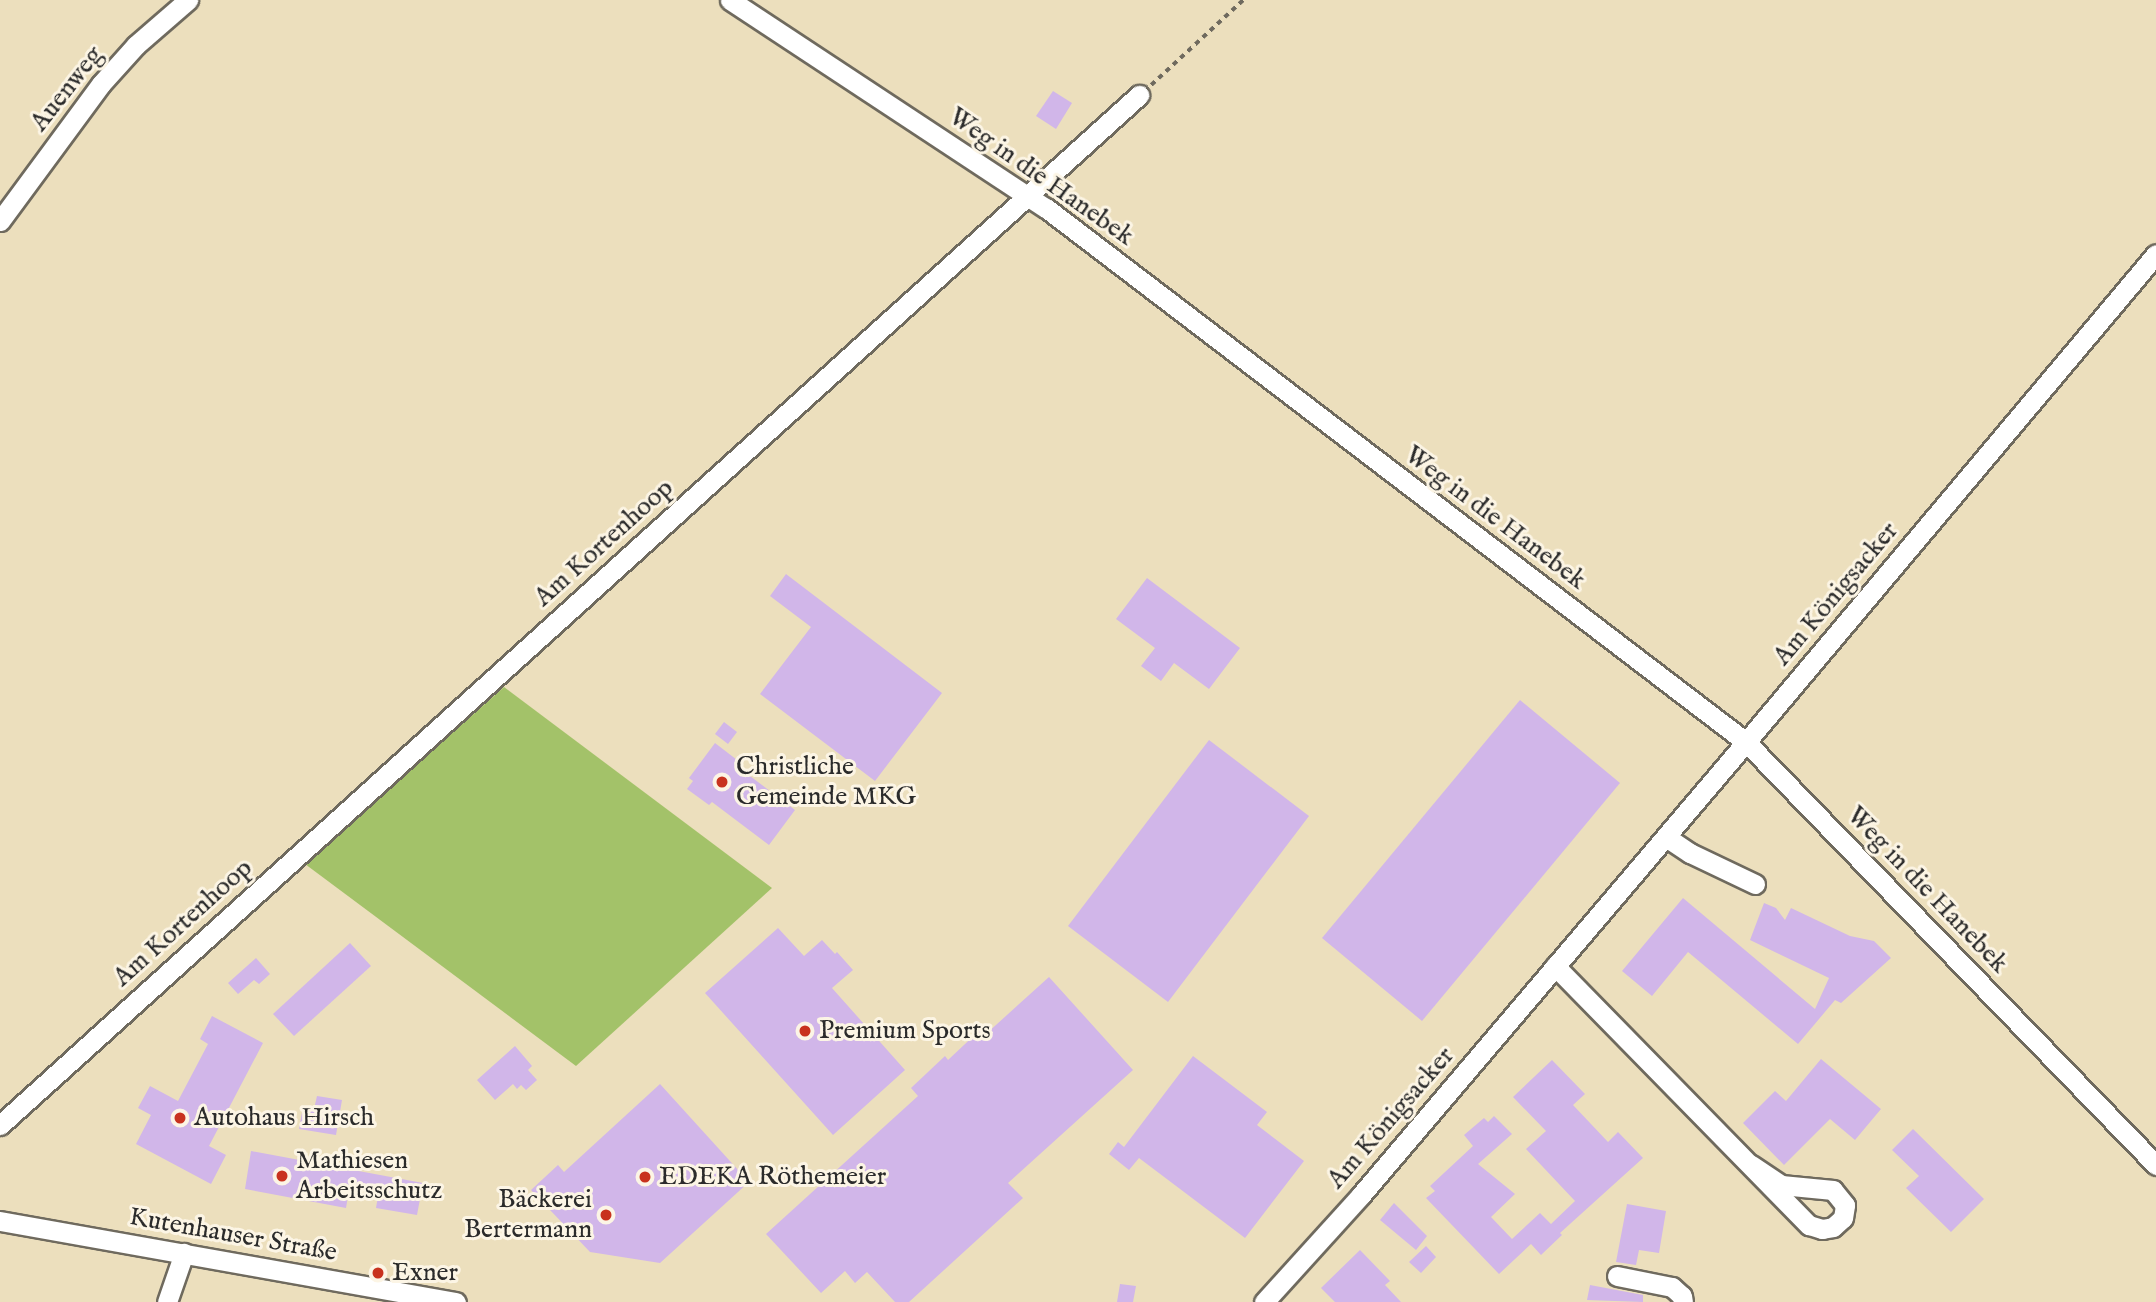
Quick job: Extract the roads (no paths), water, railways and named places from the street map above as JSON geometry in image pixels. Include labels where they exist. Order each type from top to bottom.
[{"type":"street","name":"Auenweg","points":[[0,221],[101,85],[136,45],[188,0]]},
{"type":"street","name":"Weg in die Hanebek","points":[[730,0],[1027,195],[1746,742],[2156,1165]]},
{"type":"street","name":"Am Kortenhoop","points":[[0,1125],[1139,96]]},
{"type":"street","name":"Am Königsacker","points":[[1264,1302],[1361,1195],[1666,837],[2156,254]]},
{"type":"street","points":[[1666,837],[1690,853],[1755,884]]},
{"type":"street","points":[[1555,966],[1812,1227],[1833,1227],[1843,1218],[1845,1205],[1833,1190],[1781,1185],[1751,1165]]},
{"type":"street","name":"Kutenhauser Straße","points":[[0,1221],[424,1299],[456,1302]]},
{"type":"street","points":[[167,1302],[184,1253]]},
{"type":"street","points":[[1617,1276],[1672,1287],[1682,1296],[1683,1302]]},
{"type":"place","name":"Christliche Gemeinde MKG","points":[[722,782]]},
{"type":"place","name":"Premium Sports","points":[[805,1031]]},
{"type":"place","name":"Autohaus Hirsch","points":[[180,1118]]},
{"type":"place","name":"Mathiesen Arbeitsschutz","points":[[282,1176]]},
{"type":"place","name":"EDEKA Röthemeier","points":[[645,1177]]},
{"type":"place","name":"Bäckerei Bertermann","points":[[606,1215]]},
{"type":"place","name":"Exner","points":[[378,1273]]}]
